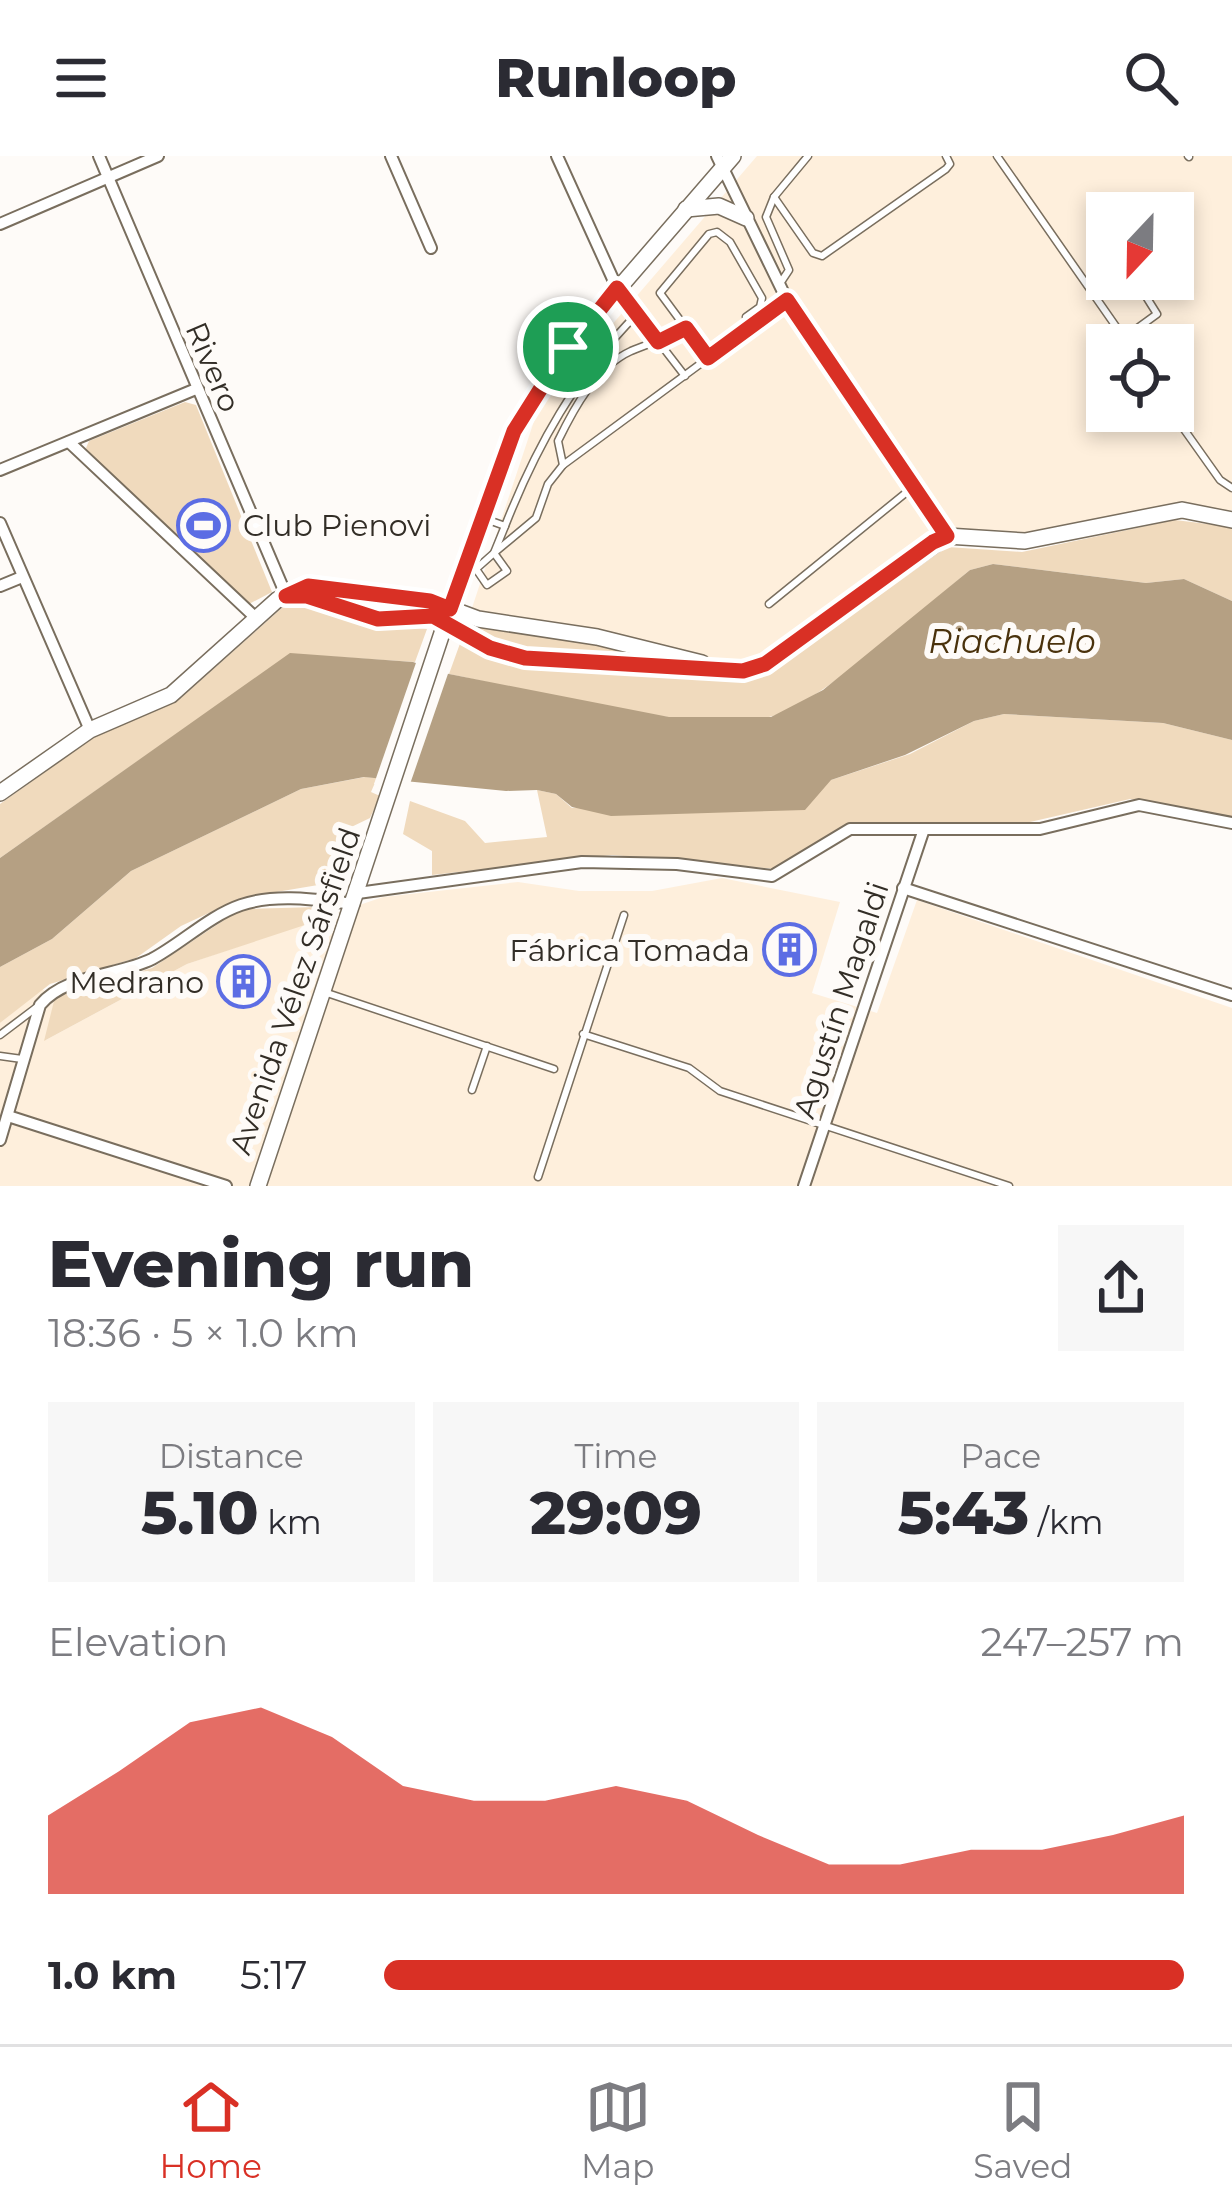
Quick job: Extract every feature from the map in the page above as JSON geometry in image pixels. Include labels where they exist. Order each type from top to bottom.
[{"type":"street","name":"Rivero","points":[[99,156],[286,596]]},
{"type":"street","points":[[0,224],[158,156]]},
{"type":"street","points":[[391,156],[430,248]]},
{"type":"street","points":[[557,156],[617,288]]},
{"type":"street","points":[[724,160],[746,218],[787,300],[947,536]]},
{"type":"street","name":"Avenida Vélez Sársfield","points":[[258,1186],[502,458],[547,377],[724,160]]},
{"type":"street","points":[[686,208],[719,206],[746,218]]},
{"type":"street","points":[[0,470],[196,389]]},
{"type":"street","points":[[69,442],[257,619]]},
{"type":"street","points":[[0,793],[90,730],[171,695],[257,619],[308,586],[430,601],[490,648],[525,658],[735,671],[765,664],[947,536],[1024,541],[1182,510],[1232,520]]},
{"type":"street","points":[[0,524],[90,730]]},
{"type":"street","points":[[0,586],[22,577]]},
{"type":"street","points":[[286,596],[307,596],[372,617],[448,615],[554,630],[735,671]]},
{"type":"street","points":[[372,617],[366,608],[377,596]]},
{"type":"street","points":[[525,658],[535,643],[530,627]]},
{"type":"street","points":[[550,661],[546,644],[554,630]]},
{"type":"street","points":[[0,1140],[40,1005],[49,995],[104,972],[148,961],[237,906],[293,898],[356,898],[582,862],[677,864],[772,876],[850,829],[1040,830],[1139,805],[1232,823]]},
{"type":"street","name":"Agustín Magaldi","points":[[805,1186],[924,829]]},
{"type":"street","points":[[903,888],[1232,995]]},
{"type":"street","points":[[8,1116],[226,1186]]},
{"type":"lane","points":[[779,285],[789,270],[766,217],[774,197],[808,156]]},
{"type":"lane","points":[[774,197],[813,253],[822,256],[946,169],[950,164],[946,156]]},
{"type":"lane","points":[[997,156],[1114,324]]},
{"type":"lane","points":[[708,358],[660,293],[697,248],[717,232],[730,242],[762,298],[760,307],[746,317]]},
{"type":"lane","points":[[617,288],[685,376]]},
{"type":"lane","points":[[459,584],[536,518],[548,484],[563,465],[787,300]]},
{"type":"lane","points":[[1146,324],[1157,314],[1148,300]]},
{"type":"lane","points":[[494,553],[527,470],[561,407],[637,314]]},
{"type":"lane","points":[[563,465],[558,441],[593,383],[627,353],[686,328]]},
{"type":"lane","points":[[1186,432],[1220,480],[1232,488]]},
{"type":"lane","points":[[502,458],[527,470]]},
{"type":"lane","points":[[769,604],[916,486]]},
{"type":"lane","points":[[481,517],[505,526]]},
{"type":"lane","points":[[476,569],[487,585],[506,571],[494,553]]},
{"type":"lane","points":[[538,1177],[624,915]]},
{"type":"lane","points":[[324,992],[554,1069]]},
{"type":"lane","points":[[0,1035],[40,1005]]},
{"type":"lane","points":[[584,1034],[689,1069],[720,1091],[1009,1186]]},
{"type":"lane","points":[[472,1090],[487,1046]]},
{"type":"lane","points":[[0,1056],[26,1060]]},
{"type":"shaded area","points":[[757,156],[1232,156],[1232,510],[1024,548],[942,544],[767,669],[462,638],[537,412]]},
{"type":"shaded area","name":"Club Pienovi","points":[[185,402],[196,405],[272,592],[249,604],[90,457],[86,448],[89,441]]},
{"type":"shaded area","points":[[1175,520],[1232,527],[1232,601],[1184,579],[1146,583],[993,564],[970,570],[843,675],[769,717],[735,721],[654,715],[449,674],[462,638],[486,653],[755,676],[775,668],[947,547],[1022,552]]},
{"type":"shaded area","points":[[293,590],[377,596],[735,671],[512,655],[457,627]]},
{"type":"shaded area","points":[[299,601],[371,622],[427,629],[415,662],[290,654],[0,858],[0,804],[93,738],[181,698],[283,607]]},
{"type":"shaded area","points":[[1004,714],[1163,723],[1232,740],[1232,817],[1130,799],[1017,825],[852,822],[776,869],[612,855],[432,875],[432,851],[403,834],[410,801],[465,821],[485,843],[547,837],[537,790],[556,794],[572,808],[831,780],[910,754],[974,721]]},
{"type":"shaded area","points":[[377,778],[371,792],[380,796],[370,818],[343,831],[342,857],[349,866],[342,881],[241,898],[181,926],[136,958],[50,984],[0,1023],[0,967],[52,939],[131,871],[301,789]]},
{"type":"shaded area","points":[[722,878],[840,902],[812,993],[877,1013],[917,900],[1232,1008],[1232,1186],[0,1186],[0,1023],[42,989],[55,997],[46,1040],[187,964],[383,897],[518,882],[579,891],[652,891]]},
{"type":"shaded area","points":[[317,907],[324,914],[317,921],[187,964],[44,1041],[55,997],[152,968],[236,912]]},
{"type":"water","name":"Riachuelo","points":[[993,564],[1146,583],[1184,579],[1232,601],[1232,740],[1163,723],[1004,714],[974,721],[905,755],[831,780],[805,810],[611,816],[572,807],[556,794],[537,790],[364,777],[301,789],[131,871],[52,939],[0,967],[0,858],[290,653],[413,662],[449,674],[669,717],[771,717],[823,690],[970,570]]},
{"type":"pier","points":[[418,657],[450,668],[409,787],[374,784]]},
{"type":"place","name":"Club Pienovi","points":[[204,525]]},
{"type":"place","name":"Fábrica Tomada","points":[[789,950]]},
{"type":"place","name":"Medrano","points":[[243,982]]},
{"type":"route","points":[[617,288],[658,342],[686,328],[708,358],[787,300],[947,536],[765,664],[743,671],[525,658],[490,648],[433,616],[378,619],[307,596],[286,596],[308,586],[430,601],[450,609],[514,431],[568,347],[617,288]]}]
